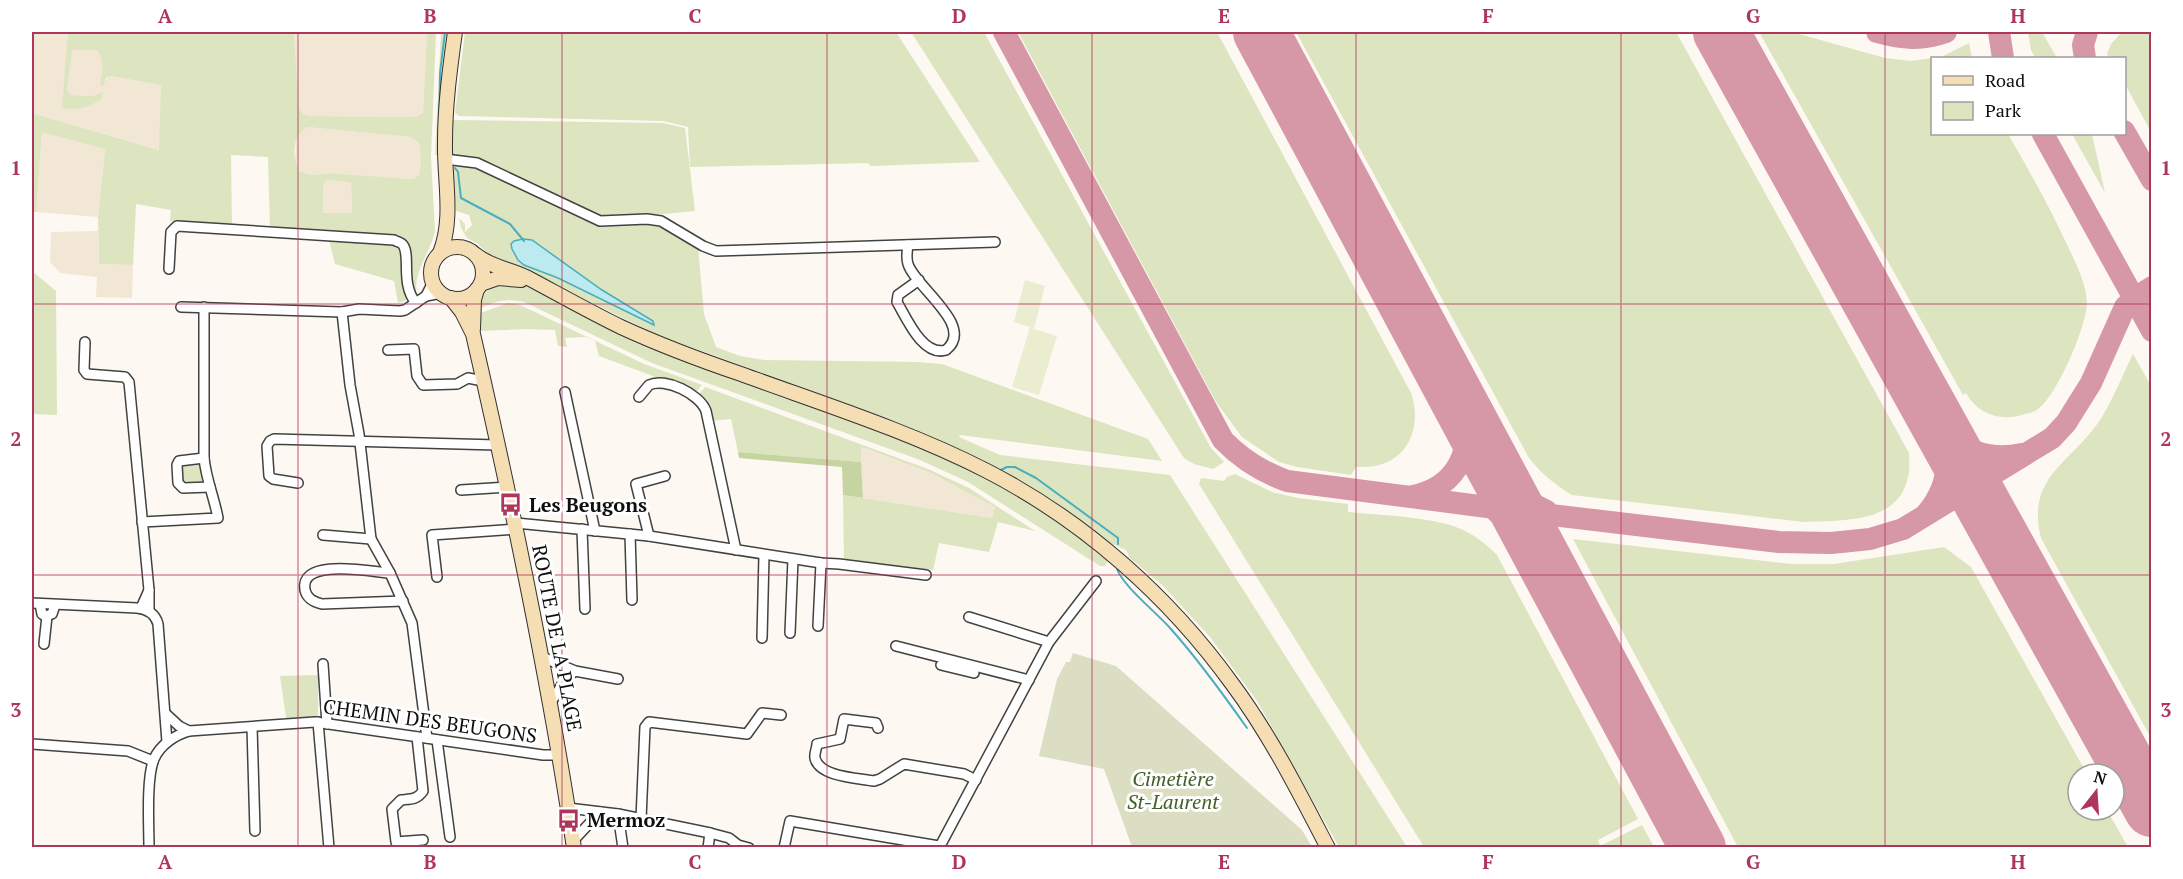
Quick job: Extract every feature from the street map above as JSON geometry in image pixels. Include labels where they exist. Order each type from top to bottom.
[{"type":"street","points":[[442,291],[432,266],[444,243],[448,204],[445,159],[447,89],[455,32]]},
{"type":"street","points":[[445,159],[477,163],[600,221],[647,219],[660,221],[697,243],[716,251],[995,242]]},
{"type":"street","points":[[448,204],[456,233],[483,266],[479,287]]},
{"type":"street","points":[[169,269],[171,232],[177,226],[394,240],[401,243],[405,249],[408,289],[416,303]]},
{"type":"street","points":[[908,245],[908,263],[954,329],[955,338],[951,347],[946,350],[936,352],[925,345],[897,302],[898,295],[919,280]]},
{"type":"street","points":[[440,253],[447,248],[471,251],[489,263],[518,273],[611,322],[660,344],[949,453],[1006,481],[1064,518],[1101,546],[1148,587],[1208,652],[1256,719],[1328,848]]},
{"type":"street","points":[[181,307],[342,312],[359,309],[403,311],[426,296],[442,291],[466,297],[492,279],[510,278],[540,285]]},
{"type":"street","name":"ROUTE DE LA PLAGE","points":[[479,287],[474,300],[473,334],[516,526],[560,755],[573,844]]},
{"type":"street","name":"ROUTE DE LA PLAGE","points":[[442,291],[462,312],[473,334]]},
{"type":"street","points":[[142,522],[218,518],[206,476],[204,458],[204,308]]},
{"type":"street","points":[[342,312],[350,385],[360,440],[370,539],[390,573],[412,623],[427,738],[450,837]]},
{"type":"street","points":[[85,342],[84,370],[87,375],[126,377],[129,382],[149,590],[145,610]]},
{"type":"street","points":[[388,350],[414,349],[418,379],[423,385],[457,384],[468,378],[483,381]]},
{"type":"street","points":[[639,397],[649,385],[657,382],[692,394],[702,403],[706,411],[736,550]]},
{"type":"street","points":[[565,392],[595,531]]},
{"type":"street","points":[[298,483],[273,479],[269,476],[267,446],[270,441],[274,439],[360,440],[497,445]]},
{"type":"street","points":[[204,458],[179,461],[177,465],[178,483],[183,488],[210,487]]},
{"type":"street","points":[[649,537],[636,484],[665,476]]},
{"type":"street","points":[[461,490],[508,487]]},
{"type":"street","points":[[437,577],[432,534],[516,526],[630,534],[821,563],[926,575]]},
{"type":"street","points":[[582,530],[585,609]]},
{"type":"street","points":[[630,534],[632,600]]},
{"type":"street","points":[[323,535],[370,539]]},
{"type":"street","points":[[762,638],[764,555]]},
{"type":"street","points":[[790,633],[793,559]]},
{"type":"street","points":[[818,626],[821,563]]},
{"type":"street","points":[[390,573],[323,568],[309,575],[305,582],[305,591],[308,598],[322,604],[403,601]]},
{"type":"street","points":[[784,848],[790,821],[890,843],[939,847],[1049,642],[1096,581]]},
{"type":"street","points":[[36,604],[145,610],[155,616],[158,624],[167,742]]},
{"type":"street","points":[[36,604],[42,614],[47,616]]},
{"type":"street","points":[[47,616],[52,614],[55,605]]},
{"type":"street","points":[[44,644],[47,616]]},
{"type":"street","points":[[969,617],[1049,642]]},
{"type":"street","points":[[896,646],[1028,683]]},
{"type":"street","points":[[540,656],[575,671],[618,679]]},
{"type":"street","points":[[323,664],[323,723],[329,848]]},
{"type":"street","points":[[941,665],[1028,683]]},
{"type":"street","points":[[550,704],[566,678],[575,671]]},
{"type":"street","points":[[641,819],[645,727],[649,723],[747,734],[762,713],[781,715]]},
{"type":"street","points":[[166,714],[179,726],[189,731]]},
{"type":"street","points":[[878,728],[876,723],[844,719],[840,739],[818,744],[815,756],[819,765],[828,773],[874,781],[904,764],[964,774],[976,780]]},
{"type":"street","name":"CHEMIN DES BEUGONS","points":[[189,731],[323,723],[543,756],[560,755]]},
{"type":"street","points":[[252,727],[255,831]]},
{"type":"street","points":[[149,848],[149,787],[153,761],[167,742],[189,731]]},
{"type":"street","points":[[423,840],[396,842],[392,809],[401,800],[415,799],[423,791],[427,738]]},
{"type":"street","points":[[32,744],[128,751],[153,761]]},
{"type":"street","points":[[568,808],[618,814],[710,833],[729,838],[738,845],[749,848]]},
{"type":"street","points":[[573,844],[600,812]]},
{"type":"street","points":[[618,814],[623,848]]},
{"type":"street","points":[[708,848],[710,833]]},
{"type":"shaded area","points":[[32,32],[68,32],[63,108],[96,102],[102,99],[103,93],[93,96],[68,93],[71,49],[97,50],[103,61],[100,85],[110,76],[161,85],[160,150],[32,113]]},
{"type":"shaded area","points":[[294,32],[427,32],[423,114],[416,117],[310,116],[303,114],[299,108]]},
{"type":"shaded area","points":[[307,127],[411,137],[419,143],[421,161],[419,175],[413,179],[328,173],[312,175],[299,171],[295,162],[296,136]]},
{"type":"shaded area","points":[[42,131],[105,149],[98,217],[36,212]]},
{"type":"shaded area","points":[[326,180],[351,181],[352,213],[323,213],[323,187]]},
{"type":"shaded area","points":[[98,231],[99,264],[133,265],[132,298],[96,297],[97,277],[60,273],[50,262],[51,232]]},
{"type":"shaded area","points":[[860,447],[931,473],[966,490],[995,507],[992,518],[863,498]]},
{"type":"green space","points":[[68,32],[294,32],[299,108],[303,114],[310,116],[416,117],[423,113],[427,32],[436,32],[431,157],[435,231],[419,270],[417,296],[398,303],[394,281],[335,264],[327,232],[270,229],[268,157],[231,155],[232,226],[170,221],[171,210],[136,204],[133,265],[99,264],[98,217],[105,149],[42,132],[36,212],[32,212],[32,113],[159,150],[161,85],[110,76],[106,78],[103,86],[100,85],[102,63],[97,50],[72,50],[67,90],[71,95],[93,96],[103,92],[102,99],[83,108],[62,108]],"holes":[[[307,127],[411,137],[419,143],[421,161],[419,175],[413,179],[328,173],[312,175],[299,171],[294,153],[296,141]],[[326,180],[351,182],[352,213],[323,213],[323,187]]]},
{"type":"green space","points":[[441,32],[448,32],[441,156],[435,155]]},
{"type":"green space","points":[[465,32],[896,32],[980,162],[871,166],[868,163],[690,167],[688,127],[663,121],[459,116],[455,113]]},
{"type":"green space","points":[[911,32],[984,32],[1211,448],[1224,462],[1213,469],[1194,464],[1184,458]]},
{"type":"green space","points":[[1018,32],[1217,32],[1411,393],[1415,416],[1414,428],[1405,448],[1397,456],[1375,466],[1356,467],[1351,475],[1279,462],[1242,437],[1216,402]]},
{"type":"green space","points":[[1296,32],[1676,32],[1909,453],[1909,474],[1902,492],[1893,504],[1867,516],[1835,521],[1804,522],[1572,495],[1554,483],[1529,458]]},
{"type":"green space","points":[[1759,32],[1792,32],[1885,58],[1911,61],[1931,58],[1931,135],[2009,135],[2041,192],[2063,236],[2085,289],[2086,313],[2077,343],[2054,390],[2037,410],[2016,416],[1999,417],[1977,407],[1966,393],[1963,395]]},
{"type":"green space","points":[[2028,32],[2042,32],[2056,57],[2034,57]]},
{"type":"green space","points":[[2122,32],[2151,32],[2151,132],[2126,86],[2126,57],[2109,57],[2107,54],[2111,44]]},
{"type":"green space","points":[[1969,43],[1972,57],[1941,57]]},
{"type":"green space","points":[[451,120],[663,123],[685,128],[695,211],[611,219],[597,215],[476,159],[451,154]]},
{"type":"green space","points":[[2073,135],[2092,135],[2105,193]]},
{"type":"green space","points":[[460,163],[470,165],[594,222],[659,224],[698,247],[704,314],[716,347],[740,356],[764,360],[942,364],[1148,439],[1162,461],[960,435],[959,437],[1000,455],[1170,475],[1407,847],[1339,847],[1257,701],[1210,637],[1163,586],[1130,558],[1126,550],[1110,543],[1059,505],[1004,471],[971,454],[887,418],[660,336],[526,271],[492,258],[478,244],[467,238],[461,228],[459,218],[465,224],[465,232],[472,225],[469,215],[456,211],[453,171],[455,165]]},
{"type":"green space","points":[[32,271],[56,291],[57,415],[32,414]]},
{"type":"green space","points":[[1025,280],[1045,286],[1034,328],[1031,328],[1057,336],[1039,395],[1012,387],[1030,327],[1014,322]]},
{"type":"green space","points":[[498,284],[522,285],[532,288],[647,345],[947,457],[1023,498],[1109,559],[1105,566],[1100,566],[968,482],[920,460],[652,363],[524,302],[501,301],[478,309],[485,294]]},
{"type":"green space","points":[[508,303],[520,305],[644,364],[702,385],[696,392],[599,356],[595,341],[586,337],[565,338],[567,347],[558,346],[555,330],[480,331],[478,314]]},
{"type":"green space","points":[[2133,354],[2152,388],[2151,738],[2041,538],[2038,517],[2040,499],[2046,484],[2055,471],[2091,433],[2102,417]]},
{"type":"green space","points":[[705,387],[928,469],[969,488],[1035,531],[998,522],[989,552],[939,543],[933,570],[844,560],[843,495],[992,518],[995,507],[931,473],[861,447],[861,462],[738,452],[731,419],[710,421],[706,404],[699,394]]},
{"type":"green space","points":[[738,452],[861,462],[863,498],[843,495],[842,467],[739,458]]},
{"type":"green space","points":[[200,462],[204,479],[202,484],[183,485],[180,464]]},
{"type":"green space","points":[[1235,474],[1272,492],[1298,498],[1348,504],[1348,512],[1407,517],[1452,526],[1472,535],[1497,555],[1638,819],[1598,840],[1600,846],[1642,825],[1654,847],[1424,847],[1199,484],[1201,478],[1224,481]]},
{"type":"green space","points":[[1573,539],[1792,564],[1834,564],[1944,547],[1971,567],[2080,762],[2066,762],[2066,822],[2114,822],[2128,847],[1738,847]]},
{"type":"green space","name":"Cimetière St-Laurent","points":[[1073,653],[1116,666],[1302,830],[1312,847],[1132,847],[1104,769],[1039,756],[1057,679],[1066,662],[1070,662]]},
{"type":"green space","points":[[318,675],[318,722],[287,724],[280,676]]},
{"type":"water","points":[[523,239],[532,240],[602,290],[653,321],[654,325],[558,278],[524,265],[518,260],[511,244]]},
{"type":"waterway","points":[[439,156],[440,73],[445,32]]},
{"type":"waterway","points":[[455,168],[458,172],[461,198],[510,224],[524,241]]},
{"type":"waterway","points":[[1001,470],[1015,467],[1036,478],[1118,538],[1118,544]]},
{"type":"waterway","points":[[1117,569],[1133,591],[1190,652],[1247,728]]},
{"type":"taxiway","points":[[1004,32],[1223,440],[1253,465],[1287,481],[1779,542],[1831,543],[1870,539],[1903,529],[2052,438],[2066,423],[2091,383],[2125,307],[2152,287]]},
{"type":"taxiway","points":[[1877,32],[1912,38],[1929,37],[1946,32]]},
{"type":"taxiway","points":[[1999,32],[2003,57]]},
{"type":"taxiway","points":[[2085,57],[2083,45],[2087,32]]},
{"type":"taxiway","points":[[2126,134],[2152,180]]},
{"type":"taxiway","points":[[2044,135],[2152,331]]},
{"type":"taxiway","points":[[1413,496],[1442,484],[1460,463],[1466,436],[1461,406]]},
{"type":"taxiway","points":[[1927,513],[1942,488],[1946,464],[1946,451],[1933,412]]},
{"type":"taxiway","points":[[1941,424],[1957,441],[1976,452],[1998,456],[2022,454]]},
{"type":"taxiway","points":[[1494,466],[1517,492],[1531,503],[1547,511]]},
{"type":"taxiway","points":[[1497,512],[1523,529],[1535,544]]},
{"type":"runway","points":[[1261,32],[1698,848]]},
{"type":"runway","points":[[1721,32],[2152,809]]},
{"type":"place","name":"Les Beugons","points":[[511,505]]},
{"type":"place","name":"Mermoz","points":[[569,820]]}]
